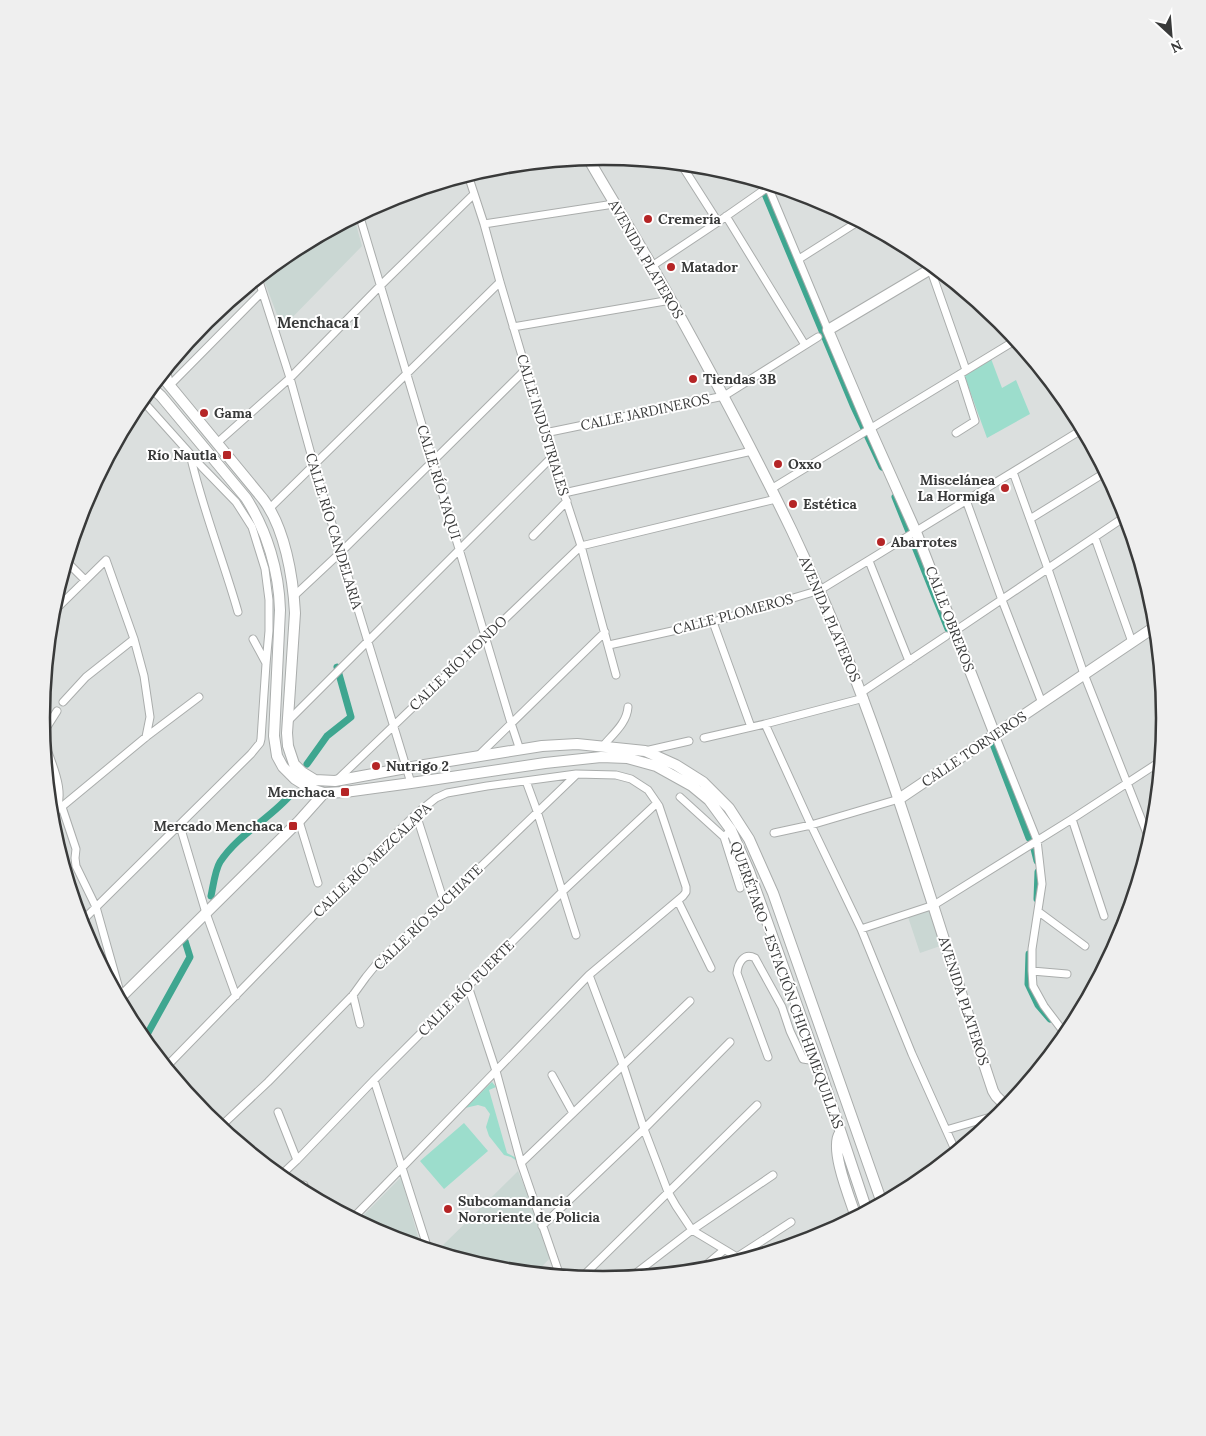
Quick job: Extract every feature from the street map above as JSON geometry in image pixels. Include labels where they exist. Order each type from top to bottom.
[{"type":"main road","name":"AVENIDA PLATEROS","points":[[592,165],[652,266],[724,396],[820,590],[863,695],[934,905],[993,1091],[1001,1101]]},
{"type":"main road","points":[[828,330],[926,269]]},
{"type":"main road","name":"CALLE OBREROS","points":[[828,330],[866,431],[913,534],[951,634],[995,735]]},
{"type":"main road","name":"QUERÉTARO - ESTACIÓN CHICHIMEQUILLAS","points":[[165,380],[274,515],[288,560],[294,596],[295,613],[288,721],[288,746],[294,764],[302,772],[315,780],[335,781],[542,746],[577,744],[646,751],[676,765],[703,782],[729,808],[749,839],[773,893],[880,1197]]},
{"type":"main road","name":"QUERÉTARO - ESTACIÓN CHICHIMEQUILLAS","points":[[157,392],[246,498],[266,535],[269,566],[279,586],[276,604],[274,736],[275,750],[283,767],[295,779],[311,790],[324,793],[411,783],[544,762],[592,758],[627,758],[656,766],[692,786],[709,800],[749,871],[865,1205]]},
{"type":"main road","name":"CALLE TORNEROS","points":[[899,799],[1148,631]]},
{"type":"main road","points":[[53,770],[58,795],[57,803]]},
{"type":"main road","points":[[124,994],[299,821],[324,793]]},
{"type":"main road","points":[[854,1211],[838,1158],[836,1143],[840,1133],[845,1132],[861,1143]]},
{"type":"street","points":[[686,172],[718,222]]},
{"type":"street","name":"CALLE INDUSTRIALES","points":[[470,182],[552,457],[581,546],[609,644],[616,676]]},
{"type":"street","points":[[652,266],[764,189]]},
{"type":"street","name":"CALLE OBREROS","points":[[770,191],[828,330]]},
{"type":"street","points":[[217,443],[290,378],[474,194]]},
{"type":"street","points":[[484,224],[614,204]]},
{"type":"street","points":[[726,216],[805,345]]},
{"type":"street","name":"CALLE RÍO YAQUI","points":[[361,221],[520,750]]},
{"type":"street","points":[[799,259],[853,225]]},
{"type":"street","points":[[934,274],[963,372],[975,421],[956,433]]},
{"type":"street","points":[[270,508],[500,282]]},
{"type":"street","name":"CALLE RÍO CANDELARIA","points":[[260,284],[290,378],[314,465],[411,783]]},
{"type":"street","points":[[170,386],[262,292]]},
{"type":"street","points":[[513,327],[671,300]]},
{"type":"street","name":"CALLE JARDINEROS","points":[[545,433],[724,396],[818,337]]},
{"type":"street","points":[[771,489],[1010,344]]},
{"type":"street","points":[[294,596],[526,370]]},
{"type":"street","points":[[168,377],[170,386]]},
{"type":"street","points":[[146,406],[236,502],[252,527],[269,566]]},
{"type":"street","name":"CALLE PLOMEROS","points":[[609,644],[713,622],[820,590],[1076,433]]},
{"type":"street","points":[[564,493],[752,451]]},
{"type":"street","points":[[190,454],[195,476],[238,612]]},
{"type":"street","points":[[288,721],[552,457]]},
{"type":"street","points":[[1013,472],[1084,674],[1145,828]]},
{"type":"street","points":[[1030,520],[1100,476]]},
{"type":"street","points":[[581,546],[776,499]]},
{"type":"street","points":[[966,500],[1042,703]]},
{"type":"street","points":[[533,536],[567,502]]},
{"type":"street","points":[[704,738],[765,724],[863,695],[909,661],[1120,520]]},
{"type":"street","points":[[1094,538],[1132,642]]},
{"type":"street","name":"CALLE RÍO HONDO","points":[[335,781],[581,546]]},
{"type":"street","points":[[63,602],[106,560],[134,638],[148,696],[150,717],[146,737]]},
{"type":"street","points":[[868,561],[909,661]]},
{"type":"street","points":[[71,566],[85,580]]},
{"type":"street","points":[[87,916],[252,754],[260,743],[269,631],[276,604]]},
{"type":"street","points":[[713,622],[751,727]]},
{"type":"street","points":[[477,757],[605,632]]},
{"type":"street","points":[[63,702],[86,677],[134,638]]},
{"type":"street","points":[[253,639],[266,664]]},
{"type":"street","points":[[58,810],[146,737],[198,697]]},
{"type":"street","points":[[602,746],[621,725],[627,715],[628,707]]},
{"type":"street","points":[[50,722],[57,711]]},
{"type":"street","points":[[765,724],[861,929],[912,1054],[953,1146]]},
{"type":"street","name":"CALLE OBREROS","points":[[995,735],[1035,842],[1042,884],[1032,949],[1033,986],[1061,1028]]},
{"type":"street","points":[[646,751],[689,741]]},
{"type":"street","points":[[861,929],[934,905],[1072,820],[1154,765]]},
{"type":"street","points":[[485,772],[487,786]]},
{"type":"street","name":"CALLE RÍO MEZCALAPA","points":[[170,1063],[325,904],[416,814],[436,798],[487,786],[576,774],[616,775],[631,779],[648,790],[657,803]]},
{"type":"street","name":"CALLE RÍO SUCHIATE","points":[[225,1122],[268,1082],[353,995],[379,961],[444,902],[576,774]]},
{"type":"street","points":[[526,781],[576,935]]},
{"type":"street","points":[[680,798],[728,833],[740,888]]},
{"type":"street","name":"CALLE TORNEROS","points":[[774,833],[811,825],[899,799]]},
{"type":"street","points":[[357,1214],[589,975],[686,892],[657,803]]},
{"type":"street","name":"CALLE RÍO FUERTE","points":[[286,1171],[562,892],[657,803]]},
{"type":"street","points":[[416,814],[444,902]]},
{"type":"street","points":[[60,819],[76,849],[76,866],[96,907],[114,976]]},
{"type":"street","points":[[1072,820],[1104,916]]},
{"type":"street","points":[[299,821],[318,883]]},
{"type":"street","points":[[180,826],[206,913],[236,996]]},
{"type":"street","points":[[678,900],[711,968]]},
{"type":"street","points":[[1039,912],[1085,946]]},
{"type":"street","points":[[768,1056],[738,973],[738,966],[746,956],[755,958],[782,1007],[803,1060],[816,1061]]},
{"type":"street","points":[[1032,971],[1067,974]]},
{"type":"street","points":[[589,975],[668,1192],[692,1230],[734,1255]]},
{"type":"street","points":[[468,986],[496,1071],[522,1163],[557,1269]]},
{"type":"street","points":[[353,995],[360,1024]]},
{"type":"street","points":[[522,1163],[690,1001]]},
{"type":"street","points":[[542,1226],[644,1129],[730,1042]]},
{"type":"street","points":[[552,1075],[573,1113]]},
{"type":"street","points":[[374,1080],[426,1242]]},
{"type":"street","points":[[588,1271],[758,1105]]},
{"type":"street","points":[[278,1112],[297,1160]]},
{"type":"street","points":[[946,1130],[984,1119]]},
{"type":"street","points":[[640,1270],[692,1230],[773,1175]]},
{"type":"street","points":[[750,1251],[791,1222]]},
{"type":"street","points":[[712,1260],[724,1250]]},
{"type":"shaded area","points":[[356,223],[362,246],[282,328],[264,281],[296,258]]},
{"type":"shaded area","points":[[932,910],[943,945],[920,953],[908,917]]},
{"type":"shaded area","points":[[518,1171],[541,1227],[550,1258],[541,1267],[495,1260],[441,1247]]},
{"type":"shaded area","points":[[401,1177],[419,1240],[391,1229],[363,1216]]},
{"type":"green space","points":[[990,356],[1002,388],[1016,380],[1030,414],[987,438],[963,372]]},
{"type":"green space","points":[[492,1082],[496,1087],[489,1090],[507,1153],[518,1159],[520,1163],[504,1155],[489,1136],[486,1127],[490,1114],[485,1107],[478,1105],[465,1108]]},
{"type":"green space","points":[[464,1123],[488,1151],[444,1189],[420,1161]]},
{"type":"waterway","points":[[763,189],[853,405],[882,467]]},
{"type":"waterway","points":[[895,497],[948,629]]},
{"type":"waterway","points":[[307,764],[327,736],[351,717],[337,667]]},
{"type":"waterway","points":[[993,744],[1029,838]]},
{"type":"waterway","points":[[211,896],[215,874],[220,862],[236,842],[275,810],[293,792]]},
{"type":"waterway","points":[[1034,849],[1037,861]]},
{"type":"waterway","points":[[1037,899],[1038,872]]},
{"type":"waterway","points":[[148,1032],[190,957],[185,941]]},
{"type":"waterway","points":[[1029,954],[1028,984],[1038,1005],[1050,1019]]},
{"type":"place","name":"Cremería","points":[[648,219]]},
{"type":"place","name":"Matador","points":[[671,267]]},
{"type":"place","name":"Tiendas 3B","points":[[693,379]]},
{"type":"place","name":"Gama","points":[[204,413]]},
{"type":"place","name":"Río Nautla","points":[[227,455]]},
{"type":"place","name":"Oxxo","points":[[778,464]]},
{"type":"place","name":"Miscelánea La Hormiga","points":[[1005,488]]},
{"type":"place","name":"Estética","points":[[793,504]]},
{"type":"place","name":"Abarrotes","points":[[881,542]]},
{"type":"place","name":"Nutrigo 2","points":[[376,766]]},
{"type":"place","name":"Menchaca","points":[[345,792]]},
{"type":"place","name":"Mercado Menchaca","points":[[293,826]]},
{"type":"place","name":"Subcomandancia Nororiente de Policia","points":[[448,1209]]},
{"type":"district","name":"Menchaca I","points":[[318,322]]}]
